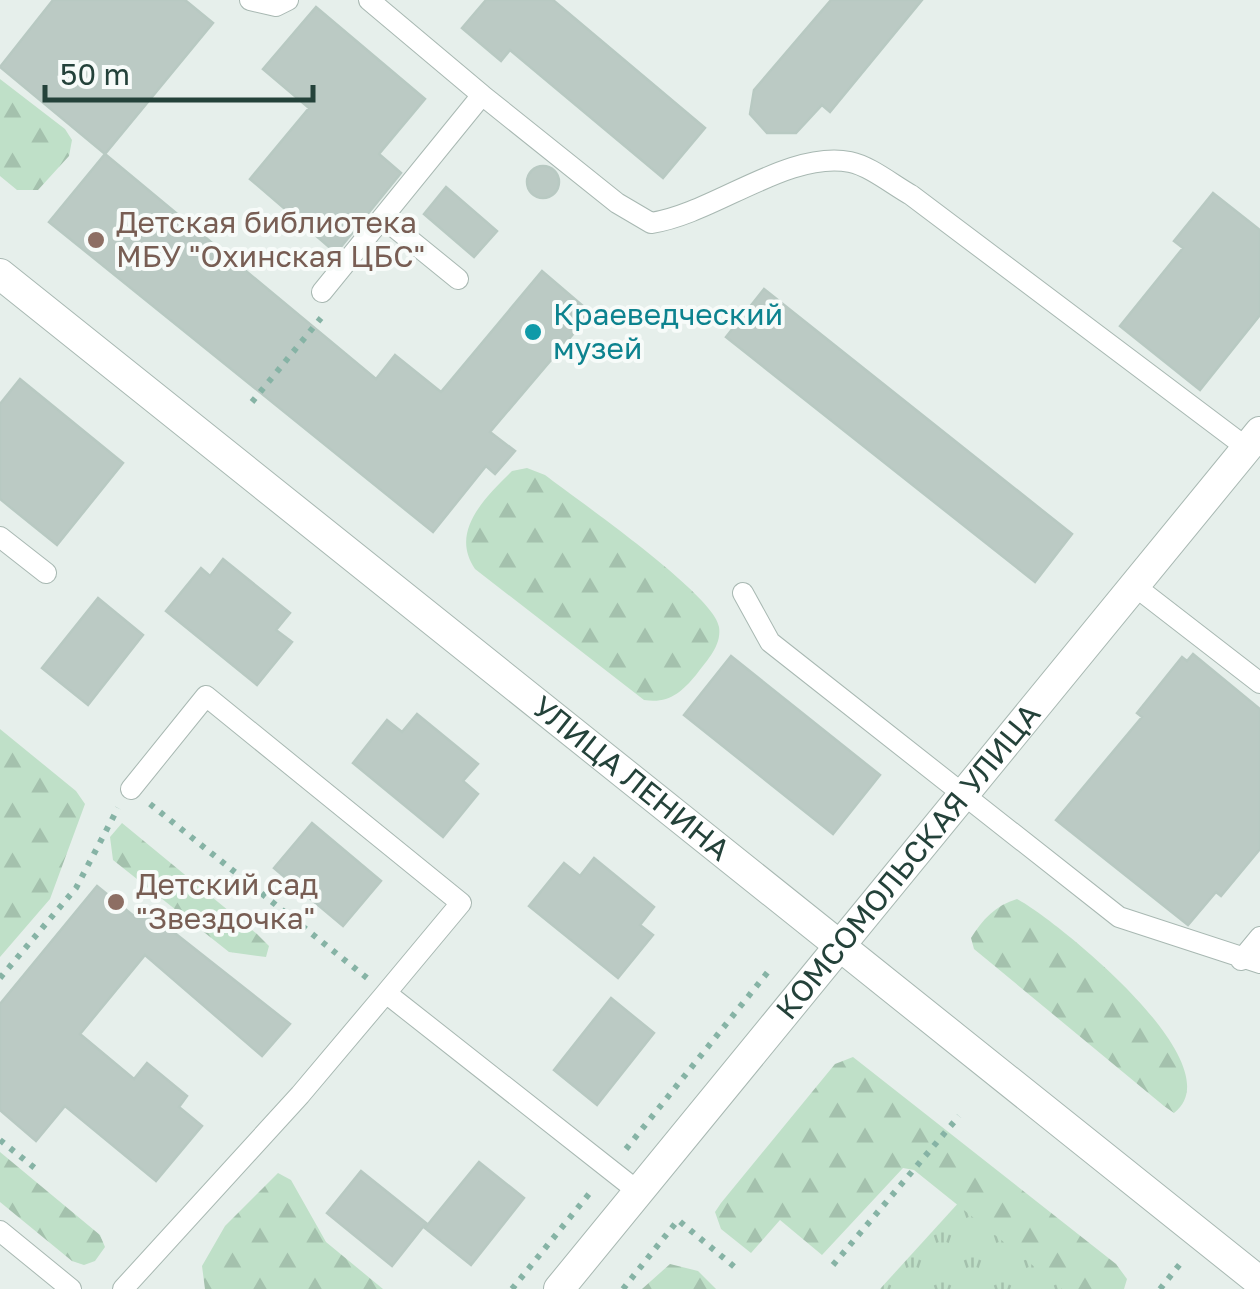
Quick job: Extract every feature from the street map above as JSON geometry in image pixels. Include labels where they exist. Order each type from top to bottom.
[{"type":"street","name":"УЛИЦА ЛЕНИНА","points":[[0,274],[1260,1282]]},
{"type":"street","name":"КОМСОМОЛЬСКАЯ УЛИЦА","points":[[560,1289],[1254,440]]},
{"type":"lane","points":[[250,0],[276,6],[288,0]]},
{"type":"lane","points":[[369,0],[617,203],[651,222],[684,214],[793,170],[820,162],[851,162],[911,195],[1254,440]]},
{"type":"lane","points":[[322,292],[482,95]]},
{"type":"lane","points":[[383,218],[458,279]]},
{"type":"lane","points":[[0,537],[46,573]]},
{"type":"lane","points":[[1136,588],[1260,683]]},
{"type":"lane","points":[[743,593],[770,642],[1119,916],[1250,962],[1260,937]]},
{"type":"lane","points":[[123,1289],[225,1180],[461,903],[206,696],[131,788]]},
{"type":"lane","points":[[386,993],[640,1192]]},
{"type":"lane","points":[[0,1231],[71,1289]]},
{"type":"path","points":[[0,978],[76,888],[131,788],[386,993]]},
{"type":"path","points":[[512,1289],[771,968]]},
{"type":"path","points":[[833,1265],[959,1116]]},
{"type":"path","points":[[0,1140],[36,1169]]},
{"type":"path","points":[[623,1289],[678,1220],[738,1270]]},
{"type":"green space","points":[[0,79],[65,129],[72,140],[69,156],[38,190],[17,190],[0,176]]},
{"type":"green space","points":[[527,468],[545,475],[642,548],[712,612],[719,627],[716,647],[679,692],[667,699],[644,700],[475,569],[466,541],[474,516],[512,471]]},
{"type":"green space","points":[[0,729],[76,791],[85,804],[50,899],[0,957]]},
{"type":"green space","points":[[122,823],[257,934],[269,946],[266,957],[229,952],[113,860],[110,837]]},
{"type":"green space","points":[[1017,899],[1100,963],[1162,1029],[1181,1062],[1187,1091],[1174,1113],[974,949],[971,938],[985,919]]},
{"type":"green space","points":[[853,1057],[1116,1264],[1127,1279],[1124,1289],[1062,1289],[914,1170],[903,1168],[822,1255],[780,1220],[751,1253],[721,1229],[715,1212],[721,1203],[835,1064]]},
{"type":"green space","points":[[0,1152],[100,1235],[105,1247],[95,1261],[84,1265],[72,1261],[0,1202]]},
{"type":"green space","points":[[278,1173],[291,1180],[326,1242],[383,1289],[205,1289],[202,1266],[225,1226]]},
{"type":"green space","points":[[961,1200],[1069,1289],[880,1289]]},
{"type":"green space","points":[[670,1264],[698,1271],[716,1289],[642,1289]]},
{"type":"building","points":[[53,0],[185,0],[213,23],[105,154],[0,67]]},
{"type":"building","points":[[486,0],[553,0],[705,128],[663,178],[510,50],[501,61],[462,28]]},
{"type":"building","points":[[831,0],[922,0],[830,112],[822,105],[796,133],[767,133],[750,114],[754,90]]},
{"type":"building","points":[[316,7],[425,99],[379,154],[401,173],[336,253],[250,179],[309,108],[263,69]]},
{"type":"building","points":[[105,154],[376,379],[395,355],[441,392],[542,271],[591,313],[490,432],[515,451],[495,474],[486,466],[433,532],[49,222]]},
{"type":"building","points":[[543,166],[554,171],[559,182],[554,193],[543,198],[532,193],[527,182],[532,171]]},
{"type":"building","points":[[446,187],[497,231],[474,257],[424,214]]},
{"type":"building","points":[[1213,193],[1260,230],[1260,315],[1200,390],[1120,326],[1183,248],[1174,241]]},
{"type":"building","points":[[764,289],[1072,534],[1035,582],[726,337]]},
{"type":"building","points":[[20,379],[123,463],[57,545],[0,499],[0,404]]},
{"type":"building","points":[[223,559],[290,613],[276,630],[292,642],[257,685],[166,611],[201,568],[210,576]]},
{"type":"building","points":[[98,598],[143,635],[88,705],[42,668]]},
{"type":"building","points":[[1193,654],[1260,709],[1260,849],[1221,896],[1216,892],[1188,925],[1056,820],[1142,717],[1137,713],[1182,657],[1187,661]]},
{"type":"building","points":[[731,656],[880,775],[833,834],[684,715]]},
{"type":"building","points":[[417,714],[478,764],[463,781],[478,794],[443,837],[353,763],[387,720],[402,732]]},
{"type":"building","points":[[312,823],[381,881],[343,926],[274,868]]},
{"type":"building","points":[[594,858],[654,907],[640,925],[653,935],[618,978],[529,906],[564,863],[580,876]]},
{"type":"building","points":[[97,886],[135,917],[143,908],[290,1024],[262,1056],[145,955],[80,1034],[134,1079],[147,1063],[187,1096],[179,1107],[202,1126],[156,1181],[65,1106],[36,1141],[0,1110],[0,1004]]},
{"type":"building","points":[[611,998],[654,1033],[597,1105],[554,1070]]},
{"type":"building","points":[[479,1162],[524,1198],[471,1265],[425,1228]]},
{"type":"building","points":[[361,1171],[426,1223],[392,1266],[327,1213]]},
{"type":"place","name":"Детская библиотека МБУ \"Охинская ЦБС\"","points":[[96,240]]},
{"type":"place","name":"Краеведческий музей","points":[[533,332]]},
{"type":"place","name":"Детский сад \"Звездочка\"","points":[[116,902]]}]
